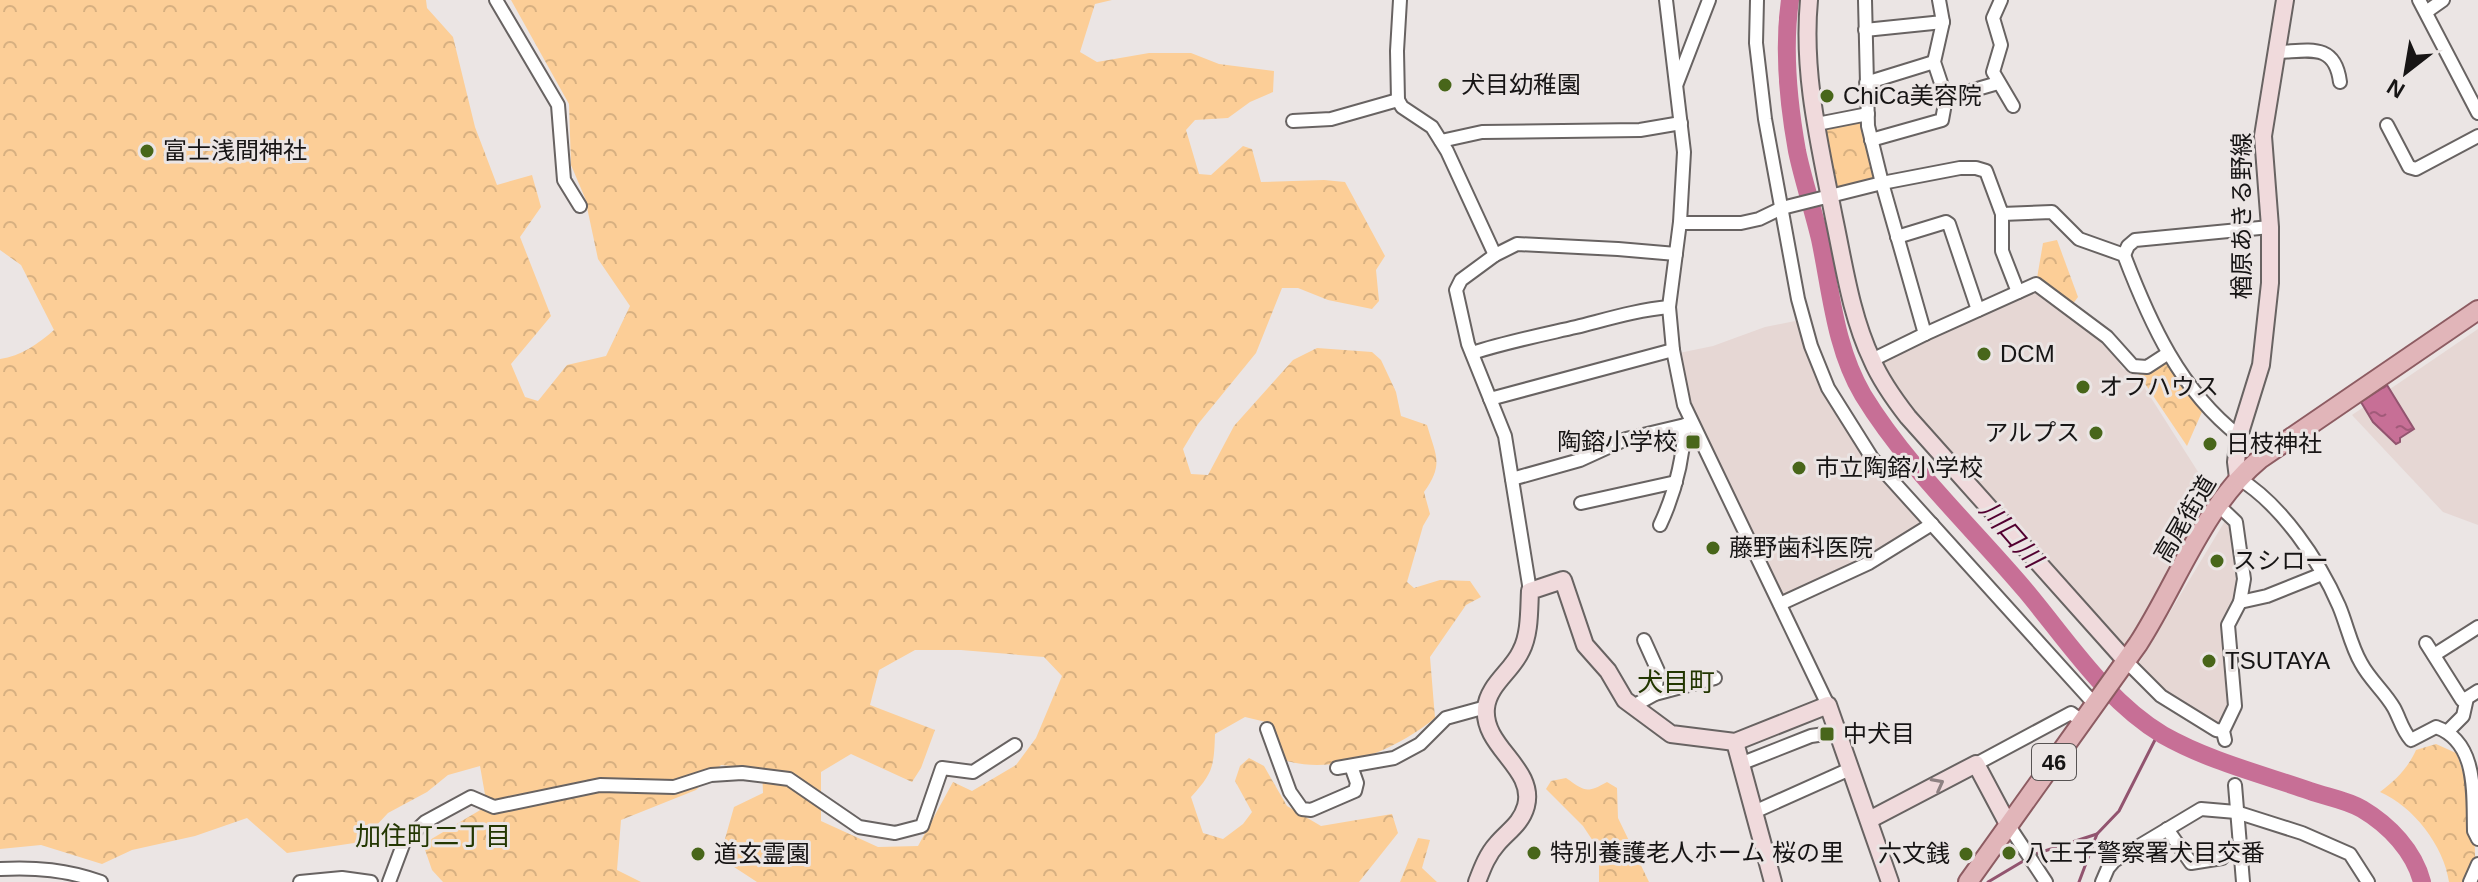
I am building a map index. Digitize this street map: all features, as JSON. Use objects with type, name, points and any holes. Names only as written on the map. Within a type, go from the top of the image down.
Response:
[{"type":"main road","points":[[1809,0],[1807,58],[1825,198],[1856,319],[1872,360],[1890,394],[1908,417],[2123,666]]},
{"type":"main road","name":"楢原あきる野線","points":[[2238,478],[2239,436],[2261,365],[2270,283],[2270,227],[2263,136],[2285,0]]},
{"type":"main road","name":"高尾街道","points":[[2123,666],[2161,607],[2218,505],[2238,478],[2260,459],[2478,310]]},
{"type":"main road","points":[[1477,882],[1491,852],[1521,818],[1528,794],[1525,782],[1494,739],[1486,707],[1490,695],[1524,645],[1530,591],[1563,580],[1585,645],[1608,671],[1621,695],[1671,734],[1735,742],[1828,705],[1890,882]]},
{"type":"main road","name":"46","points":[[1968,882],[2083,722],[2094,698],[2123,666]]},
{"type":"main road","points":[[1735,742],[1773,882]]},
{"type":"main road","points":[[1869,820],[1976,764],[2009,826]]},
{"type":"street","points":[[496,0],[558,105],[564,180],[580,206]]},
{"type":"street","points":[[1400,0],[1398,100],[1402,107],[1432,127],[1441,141],[1495,255]]},
{"type":"street","points":[[1666,0],[1677,83],[1684,177],[1669,307],[1673,350],[1688,424],[1828,705]]},
{"type":"street","points":[[1677,83],[1709,0]]},
{"type":"street","points":[[1757,0],[1759,76],[1798,299],[1811,346],[1828,388],[1872,458],[2094,698]]},
{"type":"street","points":[[1865,0],[1866,83],[1871,140],[1925,334]]},
{"type":"street","points":[[1871,140],[1942,120],[1946,98],[1934,62],[1943,22],[1939,0]]},
{"type":"street","points":[[2001,0],[1993,18],[2001,45],[1993,72],[2013,106]]},
{"type":"street","points":[[2419,0],[2478,113]]},
{"type":"street","points":[[2426,12],[2443,0]]},
{"type":"street","points":[[1865,30],[1943,22]]},
{"type":"street","points":[[2278,52],[2321,50],[2329,54],[2340,82]]},
{"type":"street","points":[[1866,83],[1934,62]]},
{"type":"street","points":[[1946,98],[1998,83]]},
{"type":"street","points":[[1293,121],[1331,119],[1398,100]]},
{"type":"street","points":[[1817,124],[1868,114]]},
{"type":"street","points":[[1441,141],[1482,132],[1640,130],[1681,123]]},
{"type":"street","points":[[2387,125],[2409,167],[2416,169],[2478,136]]},
{"type":"street","points":[[1680,223],[1741,223],[1784,208],[1882,183],[1960,168],[1976,168],[1986,171],[1990,178],[2002,214],[2002,251],[2018,292]]},
{"type":"street","points":[[2002,214],[2052,212],[2079,239],[2124,255],[2167,354],[2205,405],[2239,436]]},
{"type":"street","points":[[1897,237],[1946,222],[1949,224],[1978,310]]},
{"type":"street","points":[[2124,255],[2135,240],[2270,227]]},
{"type":"street","points":[[1486,236],[1502,244],[1676,254]]},
{"type":"street","points":[[1517,244],[1495,255],[1461,280],[1456,290],[1472,353],[1505,436],[1530,591]]},
{"type":"street","points":[[1872,360],[2036,284],[2107,337],[2133,366],[2147,367],[2167,354]]},
{"type":"street","points":[[1472,353],[1514,339],[1576,327],[1632,311],[1669,307]]},
{"type":"street","points":[[1490,399],[1673,350]]},
{"type":"street","points":[[1512,479],[1580,460],[1626,439],[1688,424]]},
{"type":"street","points":[[1660,525],[1672,500],[1688,424]]},
{"type":"street","points":[[2238,478],[2250,485],[2297,534],[2338,604],[2361,664],[2394,708],[2405,733],[2411,740],[2436,727],[2448,731],[2461,747],[2470,765],[2474,831],[2478,839]]},
{"type":"street","points":[[1588,505],[1676,482]]},
{"type":"street","points":[[2123,666],[2161,696],[2224,736],[2235,709],[2228,625],[2240,602],[2244,579],[2236,522],[2218,505]]},
{"type":"street","points":[[1780,604],[1869,563],[1932,524]]},
{"type":"street","points":[[2240,602],[2267,596],[2322,574]]},
{"type":"street","points":[[2434,655],[2478,627]]},
{"type":"street","points":[[1644,640],[1658,671],[1655,694]]},
{"type":"street","points":[[2426,643],[2462,700],[2472,695]]},
{"type":"street","points":[[1635,705],[1655,694],[1715,678]]},
{"type":"street","points":[[2448,731],[2463,716],[2472,695]]},
{"type":"street","points":[[1337,768],[1394,758],[1420,744],[1446,718],[1486,707]]},
{"type":"street","points":[[1976,764],[2071,713],[2083,722]]},
{"type":"street","points":[[1267,729],[1290,792],[1302,809],[1311,810],[1355,791],[1357,783],[1351,766]]},
{"type":"street","points":[[1740,764],[1811,736],[1838,732]]},
{"type":"street","points":[[389,882],[404,842],[425,822],[471,797],[494,807],[600,785],[674,787],[711,775],[742,773],[789,779],[859,827],[895,833],[922,826],[942,768],[973,772],[1015,745]]},
{"type":"street","points":[[1754,812],[1850,769]]},
{"type":"street","points":[[2235,785],[2243,882]]},
{"type":"street","points":[[2102,882],[2114,861],[2201,809],[2236,812],[2302,833],[2350,854],[2368,882]]},
{"type":"street","points":[[2009,826],[2046,882]]},
{"type":"street","points":[[2167,829],[2191,863],[2222,858]]},
{"type":"street","points":[[2470,882],[2478,864]]},
{"type":"street","points":[[0,869],[44,867],[101,882]]},
{"type":"street","points":[[300,882],[342,878],[371,882]]},
{"type":"shaded area","points":[[2036,284],[2069,309],[2109,347],[2123,369],[2134,371],[2214,497],[2199,517],[2128,644],[2122,644],[1907,405],[1878,357]]},
{"type":"shaded area","name":"市立陶鎔小学校","points":[[1805,319],[1835,402],[1932,524],[1784,602],[1689,409],[1679,353],[1713,346],[1765,327]]},
{"type":"shaded area","points":[[2478,329],[2478,525],[2443,512],[2352,415]]},
{"type":"shaded area","points":[[2225,521],[2231,525],[2240,574],[2236,599],[2227,624],[2233,707],[2221,728],[2167,694],[2138,665]]},
{"type":"green space","points":[[0,0],[426,0],[427,8],[453,37],[475,127],[497,185],[532,175],[541,207],[520,237],[551,316],[511,364],[525,397],[538,401],[567,365],[606,356],[630,306],[598,259],[585,198],[571,165],[569,104],[511,0],[1112,0],[1095,4],[1080,52],[1097,62],[1149,53],[1191,53],[1219,64],[1274,71],[1273,92],[1250,102],[1228,118],[1195,120],[1186,130],[1199,174],[1211,175],[1243,146],[1252,149],[1261,182],[1345,182],[1385,256],[1376,270],[1379,301],[1372,309],[1328,300],[1298,288],[1282,288],[1256,353],[1198,424],[1183,449],[1191,474],[1208,475],[1234,426],[1293,360],[1317,348],[1372,352],[1381,360],[1396,392],[1401,416],[1427,425],[1435,452],[1436,467],[1424,492],[1430,514],[1423,526],[1407,582],[1414,588],[1440,580],[1470,581],[1481,597],[1466,605],[1430,657],[1435,718],[1402,740],[1365,757],[1326,765],[1287,761],[1270,723],[1245,717],[1215,734],[1211,769],[1191,797],[1203,833],[1223,839],[1243,824],[1252,812],[1235,781],[1240,766],[1249,758],[1264,766],[1287,806],[1321,826],[1392,814],[1398,833],[1359,882],[757,882],[731,865],[721,853],[734,807],[763,793],[762,769],[721,765],[696,790],[621,820],[617,870],[641,882],[443,882],[432,870],[423,844],[487,806],[480,766],[448,775],[427,792],[388,813],[361,842],[287,853],[247,818],[195,836],[132,850],[102,864],[41,845],[0,849],[0,359],[29,349],[54,330],[21,265],[0,250]],"holes":[[[915,650],[961,650],[1044,657],[1062,676],[1036,738],[1016,765],[972,791],[953,782],[918,846],[878,847],[821,821],[821,772],[851,754],[912,782],[921,768],[935,730],[870,705],[879,670]]]},
{"type":"green space","points":[[1868,114],[1882,183],[1838,194],[1823,123]]},
{"type":"green space","points":[[2057,240],[2078,297],[2069,309],[2036,284],[2043,243]]},
{"type":"green space","points":[[2167,354],[2205,405],[2187,446],[2133,366]]},
{"type":"green space","points":[[2436,744],[2456,753],[2466,783],[2474,834],[2474,882],[2449,882],[2441,855],[2425,829],[2404,807],[2380,792],[2401,773],[2416,750]]},
{"type":"green space","points":[[1566,778],[1586,789],[1607,782],[1617,788],[1618,818],[1649,882],[1599,882],[1599,850],[1583,826],[1546,789],[1551,781]]},
{"type":"green space","points":[[1418,838],[1430,840],[1422,868],[1437,882],[1400,882]]},
{"type":"water","points":[[2387,385],[2414,429],[2396,444],[2373,422],[2361,402]]},
{"type":"waterway","name":"川口川","points":[[1790,0],[1788,75],[1797,151],[1820,239],[1840,339],[1854,377],[1880,421],[2089,669],[2124,705],[2163,735],[2198,752],[2362,809],[2382,823],[2407,849],[2422,882]]},
{"type":"waterway","points":[[2079,882],[2097,834],[2119,811],[2159,732]]},
{"type":"waterway","points":[[2032,855],[2097,834]]},
{"type":"waterway","points":[[1988,882],[2025,860]]},
{"type":"place","name":"犬目幼稚園","points":[[1445,85]]},
{"type":"place","name":"ChiCa美容院","points":[[1827,96]]},
{"type":"place","name":"富士浅間神社","points":[[147,151]]},
{"type":"place","name":"DCM","points":[[1984,354]]},
{"type":"place","name":"オフハウス","points":[[2083,387]]},
{"type":"place","name":"アルプス","points":[[2096,433]]},
{"type":"place","name":"陶鎔小学校","points":[[1693,442]]},
{"type":"place","name":"日枝神社","points":[[2210,444]]},
{"type":"place","name":"市立陶鎔小学校","points":[[1799,468]]},
{"type":"place","name":"藤野歯科医院","points":[[1713,548]]},
{"type":"place","name":"スシロー","points":[[2217,561]]},
{"type":"place","name":"TSUTAYA","points":[[2209,661]]},
{"type":"place","name":"中犬目","points":[[1827,734]]},
{"type":"place","name":"特別養護老人ホーム 桜の里","points":[[1534,853]]},
{"type":"place","name":"八王子警察署犬目交番","points":[[2009,853]]},
{"type":"place","name":"道玄霊園","points":[[698,854]]},
{"type":"place","name":"六文銭","points":[[1966,854]]},
{"type":"district","name":"犬目町","points":[[1676,682]]},
{"type":"district","name":"加住町二丁目","points":[[433,836]]}]
